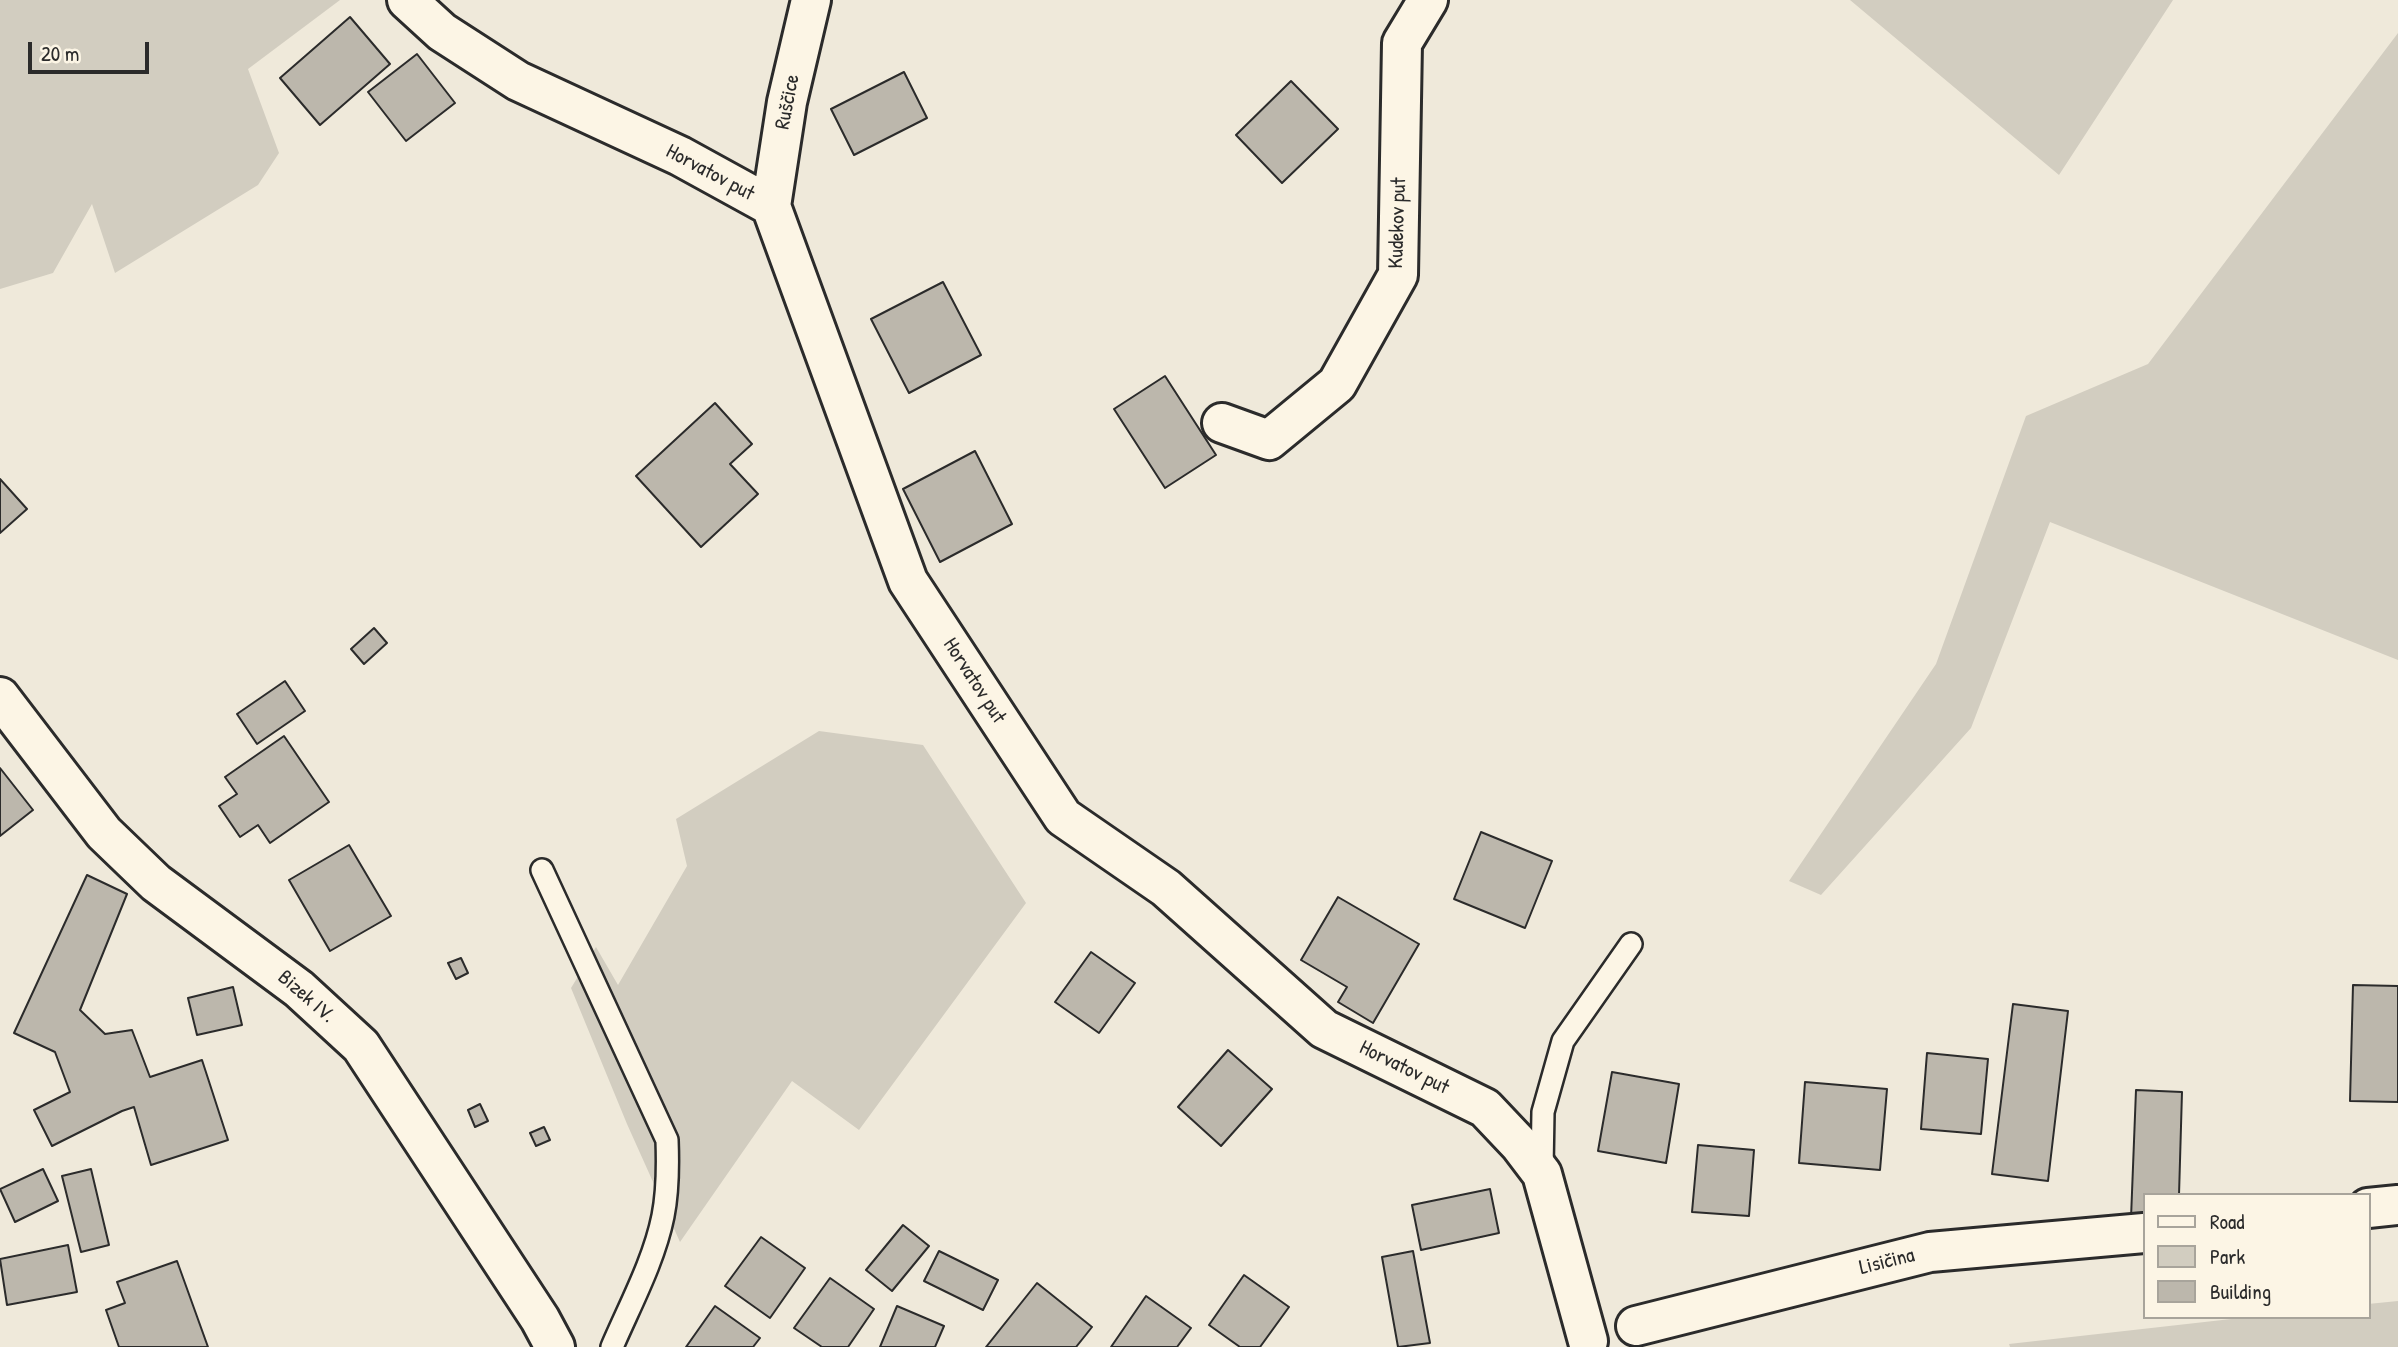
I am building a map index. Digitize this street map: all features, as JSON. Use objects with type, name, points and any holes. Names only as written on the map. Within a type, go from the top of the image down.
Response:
[{"type":"street","name":"Horvatov put","points":[[407,0],[442,32],[517,81],[680,156],[771,206],[908,581],[1063,817],[1166,888],[1324,1029],[1485,1108],[1520,1145],[1542,1174],[1579,1344]]},
{"type":"street","name":"Ruščice","points":[[771,206],[787,102],[811,0]]},
{"type":"street","name":"Kudekov put","points":[[1222,423],[1269,440],[1337,384],[1398,275],[1402,43],[1428,0]]},
{"type":"street","name":"Bizek IV.","points":[[0,697],[112,842],[156,883],[299,989],[361,1046],[540,1319],[555,1347]]},
{"type":"street","points":[[2370,1208],[2398,1205]]},
{"type":"street","name":"Lisičina","points":[[1579,1344],[1639,1337],[1930,1252],[2142,1233]]},
{"type":"lane","points":[[542,870],[667,1140],[668,1174],[663,1217],[650,1259],[612,1347]]},
{"type":"lane","points":[[1542,1174],[1543,1112],[1563,1041],[1631,944]]},
{"type":"green space","points":[[0,0],[340,0],[248,69],[279,153],[258,185],[115,273],[92,204],[53,273],[0,289]]},
{"type":"green space","points":[[1850,0],[2173,0],[2059,175]]},
{"type":"green space","points":[[2398,33],[2398,660],[2050,522],[1971,728],[1821,895],[1789,881],[1936,664],[2026,416],[2148,364]]},
{"type":"green space","points":[[819,731],[923,745],[1026,903],[859,1130],[792,1081],[680,1242],[627,1124],[571,988],[596,947],[618,985],[687,866],[676,819]]},
{"type":"green space","points":[[2398,1301],[2398,1347],[2010,1347],[2009,1344],[2231,1319],[2370,1319],[2370,1304]]},
{"type":"building","points":[[350,17],[390,64],[320,125],[280,78]]},
{"type":"building","points":[[417,54],[455,103],[406,141],[368,92]]},
{"type":"building","points":[[904,72],[927,118],[854,155],[831,109]]},
{"type":"building","points":[[1291,81],[1338,129],[1282,183],[1236,135]]},
{"type":"building","points":[[943,282],[981,355],[909,393],[871,319]]},
{"type":"building","points":[[1165,376],[1216,455],[1165,488],[1114,409]]},
{"type":"building","points":[[715,403],[752,444],[730,464],[758,494],[701,547],[636,476]]},
{"type":"building","points":[[975,451],[1012,524],[940,562],[903,489]]},
{"type":"building","points":[[0,479],[27,509],[0,533]]},
{"type":"building","points":[[374,628],[387,643],[364,664],[351,649]]},
{"type":"building","points":[[285,681],[305,711],[257,744],[237,714]]},
{"type":"building","points":[[284,736],[329,802],[270,843],[258,825],[240,837],[219,806],[237,794],[225,777]]},
{"type":"building","points":[[0,768],[33,810],[0,836]]},
{"type":"building","points":[[1481,832],[1552,861],[1525,928],[1454,899]]},
{"type":"building","points":[[349,845],[391,916],[330,951],[289,880]]},
{"type":"building","points":[[87,875],[127,894],[80,1010],[105,1034],[132,1030],[150,1077],[202,1060],[228,1140],[151,1165],[134,1107],[52,1146],[34,1110],[70,1092],[55,1052],[14,1033]]},
{"type":"building","points":[[1338,897],[1419,944],[1373,1023],[1338,1002],[1347,987],[1301,960]]},
{"type":"building","points":[[1091,952],[1135,983],[1099,1033],[1055,1002]]},
{"type":"building","points":[[461,958],[468,973],[456,979],[448,963]]},
{"type":"building","points":[[2353,985],[2398,986],[2398,1102],[2350,1101]]},
{"type":"building","points":[[233,987],[242,1025],[197,1035],[188,998]]},
{"type":"building","points":[[2013,1004],[2068,1011],[2048,1181],[1992,1174]]},
{"type":"building","points":[[1228,1050],[1272,1089],[1221,1146],[1178,1107]]},
{"type":"building","points":[[1927,1053],[1988,1059],[1981,1134],[1921,1129]]},
{"type":"building","points":[[1612,1072],[1679,1084],[1666,1163],[1598,1151]]},
{"type":"building","points":[[1805,1082],[1887,1089],[1880,1170],[1799,1163]]},
{"type":"building","points":[[2136,1090],[2182,1092],[2179,1193],[2142,1193],[2142,1219],[2131,1218]]},
{"type":"building","points":[[480,1104],[488,1121],[475,1127],[468,1110]]},
{"type":"building","points":[[544,1127],[550,1140],[536,1146],[530,1133]]},
{"type":"building","points":[[1698,1145],[1754,1150],[1749,1216],[1692,1212]]},
{"type":"building","points":[[43,1169],[58,1201],[15,1222],[0,1189]]},
{"type":"building","points":[[91,1169],[109,1245],[81,1252],[62,1176]]},
{"type":"building","points":[[1490,1189],[1499,1233],[1421,1250],[1412,1205]]},
{"type":"building","points":[[903,1225],[929,1246],[892,1291],[866,1270]]},
{"type":"building","points":[[761,1237],[805,1268],[770,1318],[725,1286]]},
{"type":"building","points":[[68,1245],[77,1292],[7,1305],[0,1259]]},
{"type":"building","points":[[939,1251],[998,1280],[983,1310],[924,1281]]},
{"type":"building","points":[[1413,1251],[1430,1343],[1398,1347],[1382,1257]]},
{"type":"building","points":[[177,1261],[208,1347],[119,1347],[106,1310],[125,1303],[117,1282]]},
{"type":"building","points":[[1244,1275],[1289,1307],[1260,1347],[1240,1347],[1209,1325]]},
{"type":"building","points":[[830,1278],[874,1309],[848,1347],[822,1347],[794,1328]]},
{"type":"building","points":[[1037,1283],[1092,1327],[1076,1347],[986,1347]]},
{"type":"building","points":[[1146,1296],[1191,1328],[1177,1347],[1111,1347]]},
{"type":"building","points":[[715,1306],[760,1338],[753,1347],[686,1347]]},
{"type":"building","points":[[897,1306],[944,1326],[935,1347],[880,1347]]}]
